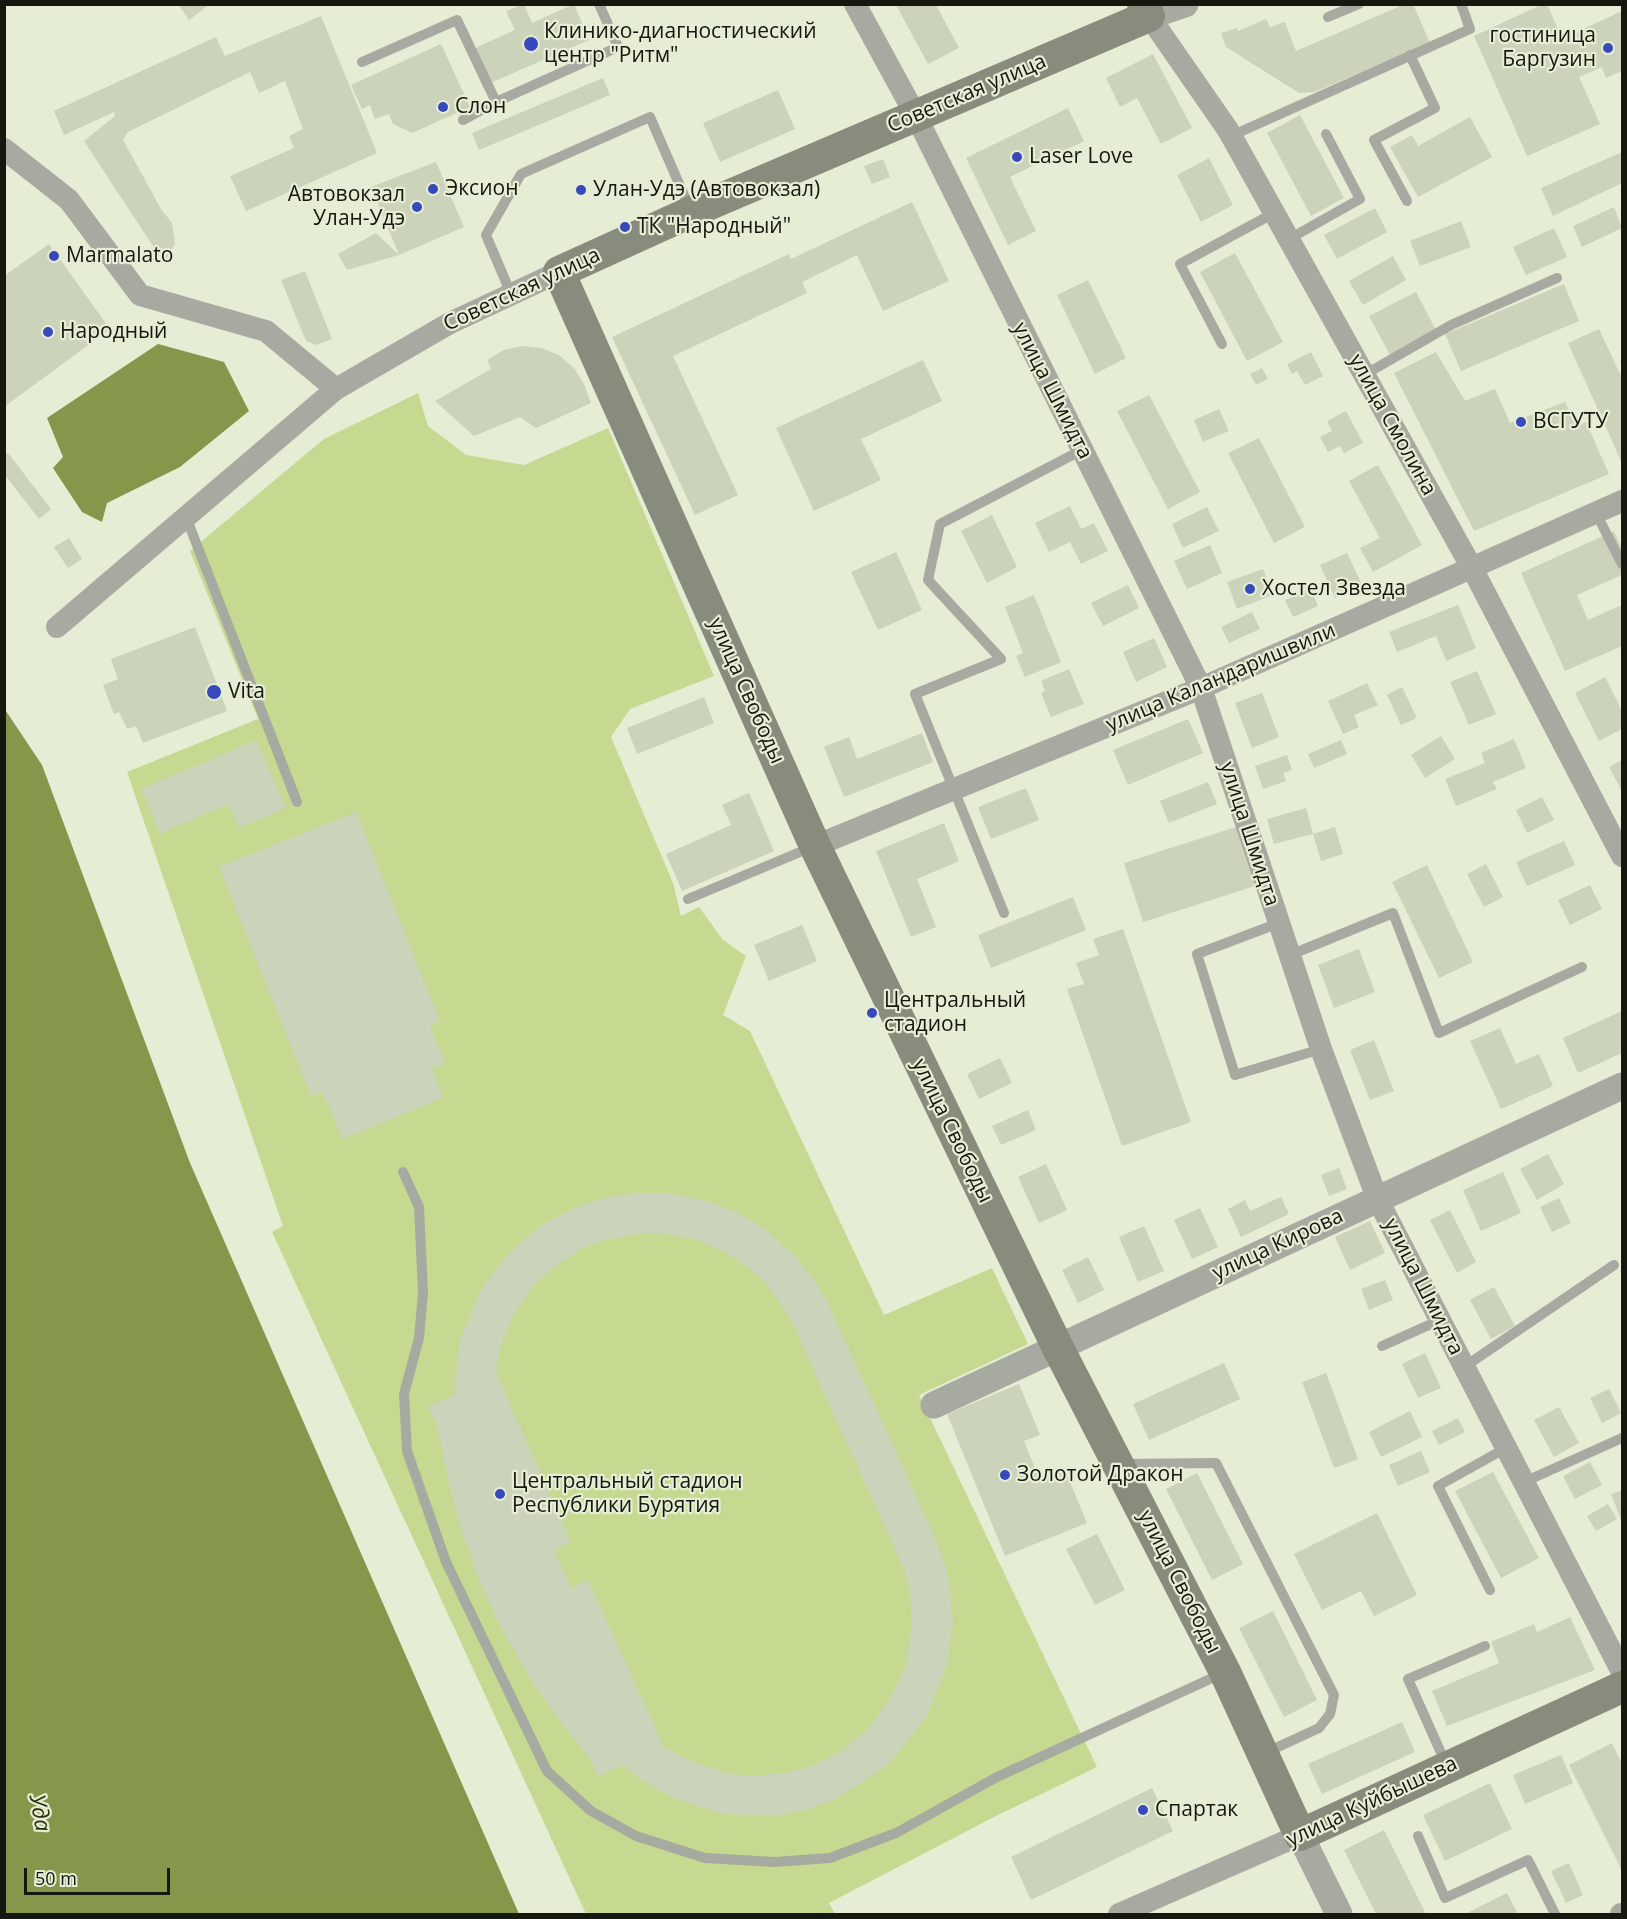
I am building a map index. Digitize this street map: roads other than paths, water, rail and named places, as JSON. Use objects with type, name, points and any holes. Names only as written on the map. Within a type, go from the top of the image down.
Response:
[{"type":"main road","name":"Советская улица","points":[[559,272],[691,212],[1163,8]]},
{"type":"main road","name":"улица Свободы","points":[[559,272],[815,846],[1058,1348],[1225,1672],[1300,1835]]},
{"type":"main road","name":"улица Куйбышева","points":[[1300,1835],[1623,1687]]},
{"type":"street","name":"улица Шмидта","points":[[855,4],[916,116],[1201,688],[1321,1049],[1377,1198],[1623,1672]]},
{"type":"street","name":"улица Смолина","points":[[1163,8],[1231,136],[1473,570],[1623,856]]},
{"type":"street","points":[[4,149],[69,200],[140,295],[266,331],[336,389]]},
{"type":"street","name":"Советская улица","points":[[57,627],[336,389],[450,323],[559,272]]},
{"type":"street","name":"улица Каландаришвили","points":[[815,846],[1201,688],[1473,570],[1623,501]]},
{"type":"street","name":"улица Кирова","points":[[934,1405],[1623,1086]]},
{"type":"street","name":"улица Куйбышева","points":[[1119,1914],[1300,1835]]},
{"type":"street","name":"улица Свободы","points":[[1300,1835],[1340,1914]]},
{"type":"lane","points":[[463,120],[496,102],[618,47],[599,4]]},
{"type":"lane","points":[[1328,17],[1359,4]]},
{"type":"lane","points":[[1231,136],[1470,28],[1461,4]]},
{"type":"lane","points":[[362,62],[457,20],[496,102]]},
{"type":"lane","points":[[1407,201],[1374,140],[1435,108],[1410,55]]},
{"type":"lane","points":[[511,294],[486,235],[521,174],[650,117],[691,212]]},
{"type":"lane","points":[[1289,239],[1360,199],[1326,134]]},
{"type":"lane","points":[[1222,344],[1180,264],[1274,213]]},
{"type":"lane","points":[[1364,375],[1451,325],[1557,278]]},
{"type":"lane","points":[[1004,913],[915,694],[1001,659],[928,580],[940,524],[1082,450]]},
{"type":"lane","points":[[1596,513],[1623,564]]},
{"type":"lane","points":[[186,517],[297,802]]},
{"type":"lane","points":[[688,899],[815,846]]},
{"type":"lane","points":[[1290,955],[1393,913],[1439,1034],[1582,967]]},
{"type":"lane","points":[[1279,923],[1197,954],[1235,1075],[1321,1049]]},
{"type":"lane","points":[[403,1172],[419,1207],[423,1293],[419,1338],[404,1394],[406,1451],[446,1562],[547,1771],[591,1810],[636,1836],[705,1858],[775,1862],[830,1858],[896,1833],[997,1777],[1225,1672]]},
{"type":"lane","points":[[1464,1367],[1614,1264]]},
{"type":"lane","points":[[1382,1346],[1440,1320]]},
{"type":"lane","points":[[1524,1482],[1623,1438]]},
{"type":"lane","points":[[1490,1590],[1438,1486],[1506,1448]]},
{"type":"lane","points":[[1118,1464],[1216,1463],[1334,1695],[1330,1714],[1318,1728],[1262,1754]]},
{"type":"lane","points":[[1447,1767],[1408,1679],[1485,1646]]},
{"type":"lane","points":[[1418,1836],[1445,1898],[1528,1860],[1555,1914]]},
{"type":"water","points":[[158,344],[224,362],[249,411],[180,467],[107,503],[102,522],[82,512],[53,468],[63,457],[47,418]]},
{"type":"water","name":"Уда","points":[[4,708],[42,765],[190,1163],[519,1914],[5,1914]]},
{"type":"place","name":"Клинико-диагностический центр \"Ритм\"","points":[[531,44]]},
{"type":"place","name":"гостиница Баргузин","points":[[1608,48]]},
{"type":"place","name":"Слон","points":[[443,107]]},
{"type":"place","name":"Laser Love","points":[[1017,157]]},
{"type":"place","name":"Эксион","points":[[433,189]]},
{"type":"place","name":"Улан-Удэ (Автовокзал)","points":[[581,190]]},
{"type":"place","name":"Автовокзал Улан-Удэ","points":[[417,207]]},
{"type":"place","name":"ТК \"Народный\"","points":[[625,227]]},
{"type":"place","name":"Marmalato","points":[[54,256]]},
{"type":"place","name":"Народный","points":[[48,332]]},
{"type":"place","name":"ВСГУТУ","points":[[1521,422]]},
{"type":"place","name":"Хостел Звезда","points":[[1250,589]]},
{"type":"place","name":"Vita","points":[[214,692]]},
{"type":"place","name":"Центральный стадион","points":[[872,1013]]},
{"type":"place","name":"Золотой Дракон","points":[[1005,1475]]},
{"type":"place","name":"Центральный стадион Республики Бурятия","points":[[500,1494]]},
{"type":"place","name":"Спартак","points":[[1143,1810]]}]
